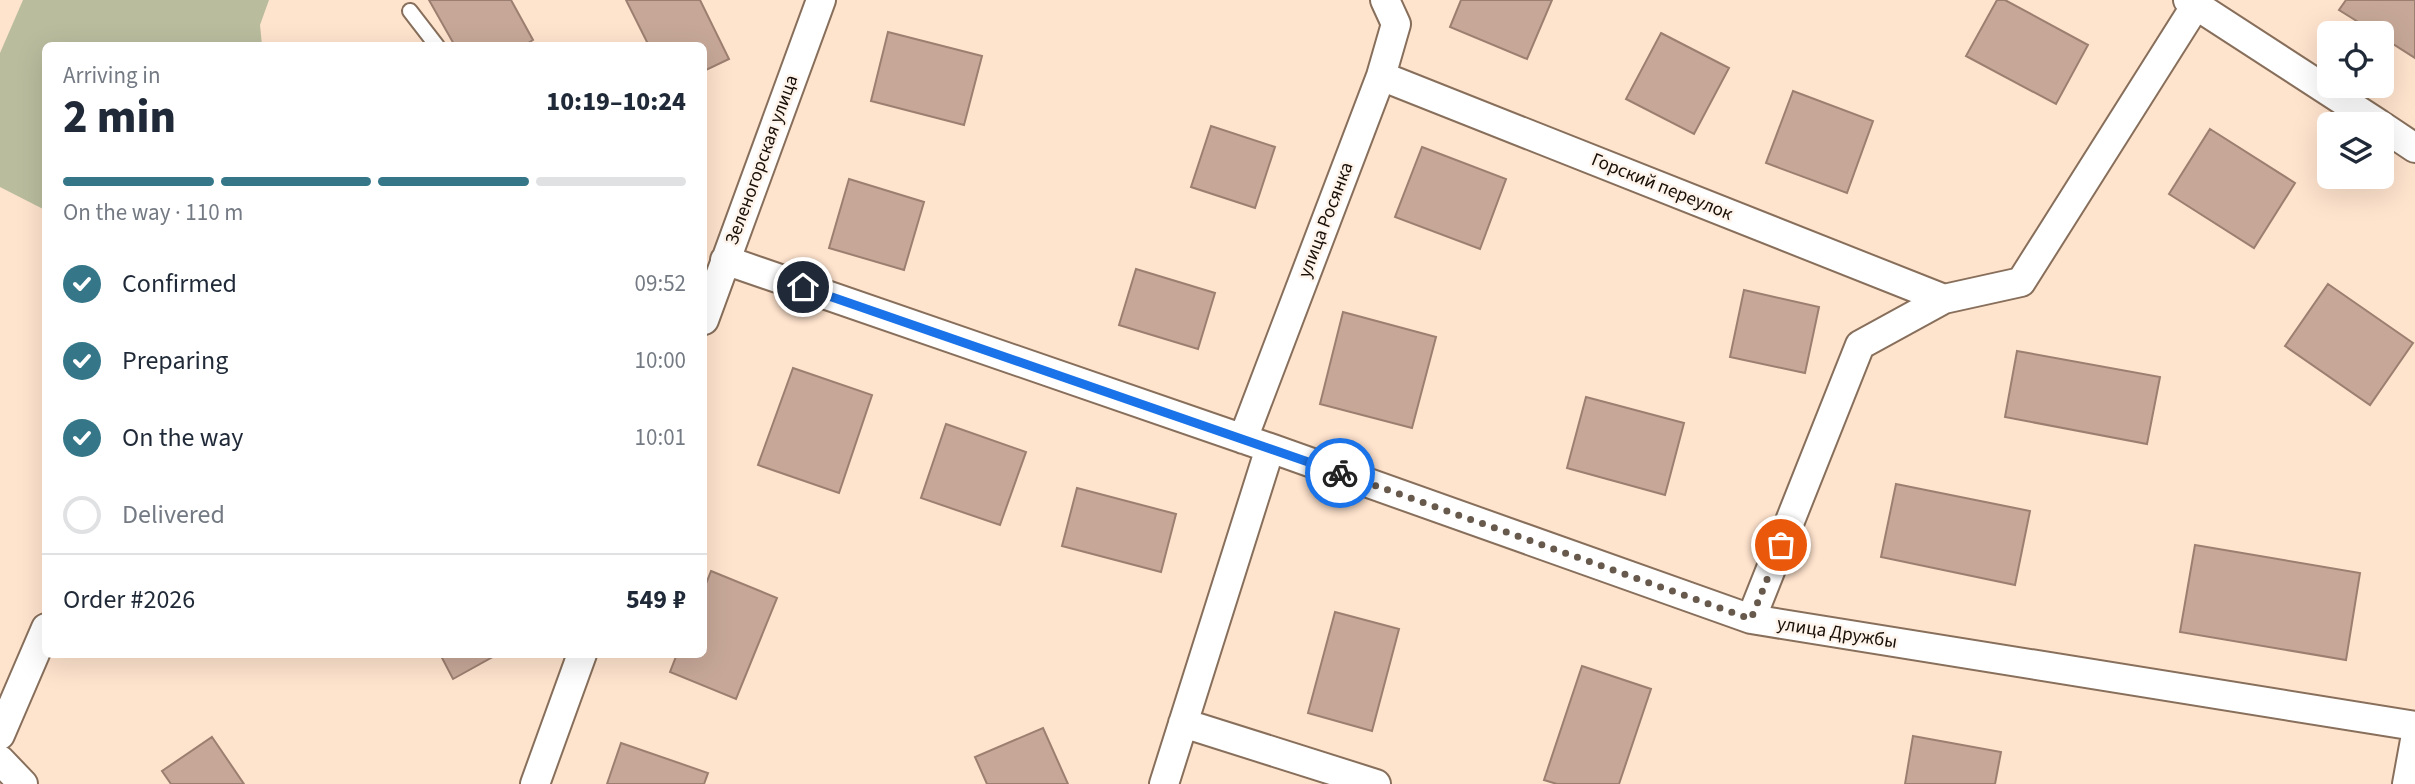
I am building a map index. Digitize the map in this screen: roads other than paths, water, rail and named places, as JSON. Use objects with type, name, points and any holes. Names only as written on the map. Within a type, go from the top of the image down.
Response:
[{"type":"street","name":"Зеленогорская улица","points":[[707,311],[821,0]]},
{"type":"street","name":"улица Росянка","points":[[1243,439],[1381,76],[1396,24],[1385,0]]},
{"type":"street","points":[[1751,619],[1860,345],[1944,299],[2021,282],[2192,3],[2360,112]]},
{"type":"street","name":"Горский переулок","points":[[1381,76],[1944,299]]},
{"type":"street","points":[[2394,134],[2415,148]]},
{"type":"street","name":"улица Дружбы","points":[[725,260],[1270,448],[1751,619],[2415,726]]},
{"type":"street","points":[[1164,784],[1270,448]]},
{"type":"street","points":[[0,735],[42,637]]},
{"type":"street","points":[[535,784],[581,658]]},
{"type":"street","points":[[1183,723],[1376,784]]},
{"type":"street","points":[[2407,784],[2415,740]]},
{"type":"street","points":[[0,761],[23,784]]},
{"type":"lane","points":[[410,11],[434,42]]}]
